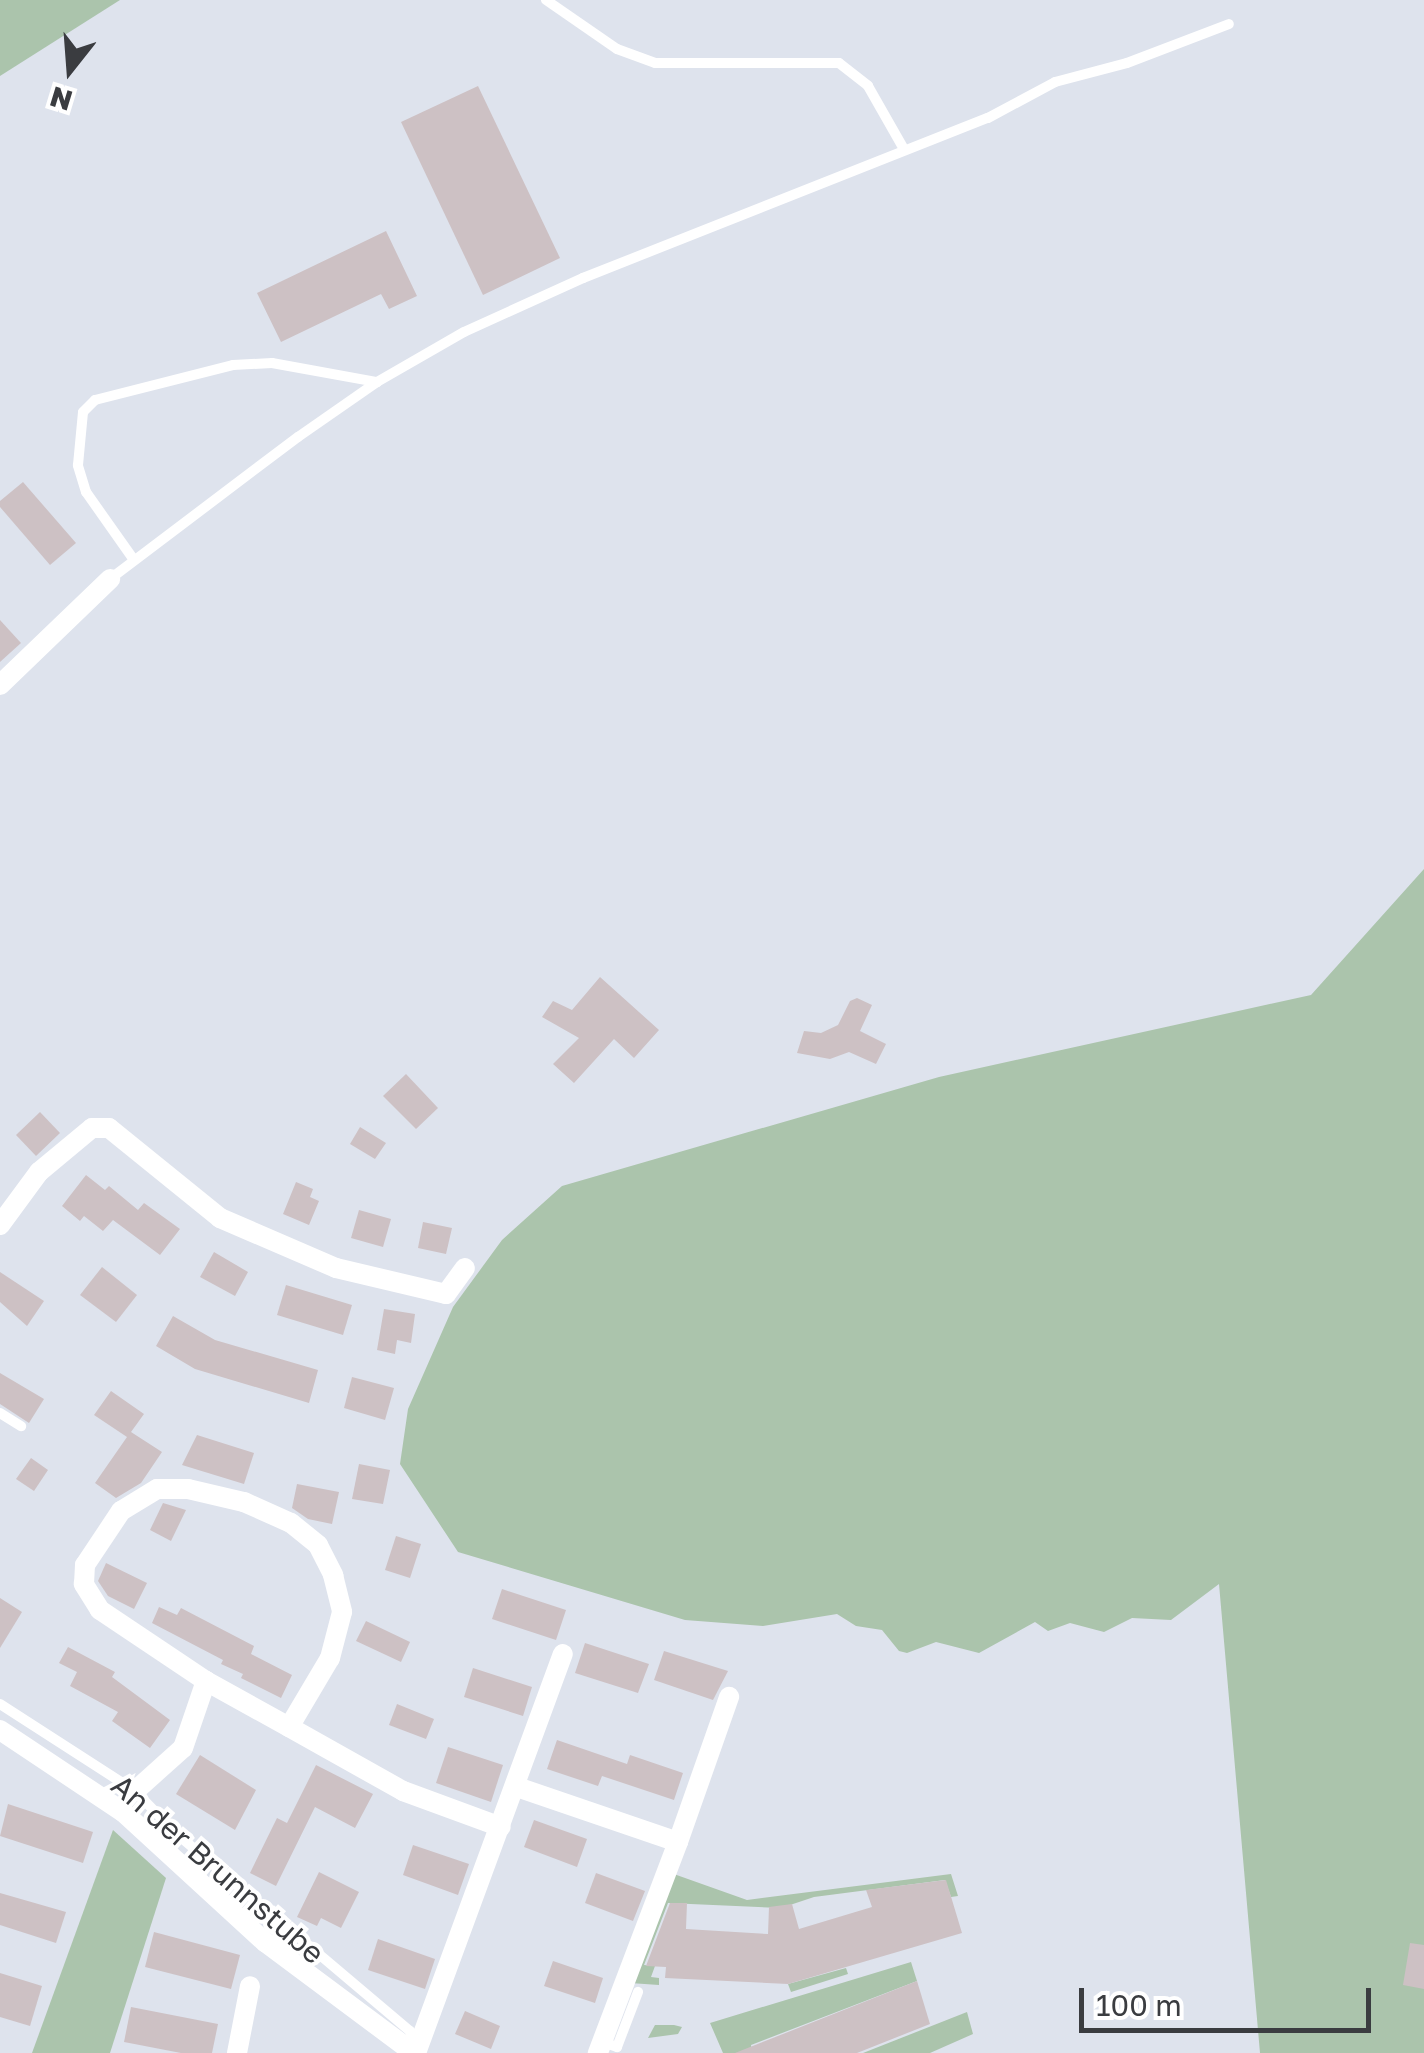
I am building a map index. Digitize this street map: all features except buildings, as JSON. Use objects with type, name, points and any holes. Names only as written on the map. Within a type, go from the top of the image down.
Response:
[{"type":"street","points":[[0,685],[110,579]]},
{"type":"street","points":[[0,1225],[39,1172],[92,1128],[109,1128],[126,1137],[205,1207],[261,1238],[336,1268],[446,1294],[465,1268]]},
{"type":"street","points":[[290,1727],[330,1658],[342,1612],[333,1575],[318,1544],[291,1523],[244,1502],[188,1489],[157,1489],[140,1496],[108,1526],[90,1552],[84,1584],[100,1610],[206,1681],[403,1791],[501,1826]]},
{"type":"street","points":[[415,2053],[563,1654]]},
{"type":"street","points":[[136,1791],[183,1748],[206,1681]]},
{"type":"street","points":[[600,2047],[729,1697]]},
{"type":"street","name":"An der Brunnstube","points":[[0,1730],[124,1812],[265,1942],[415,2053]]},
{"type":"street","points":[[516,1787],[678,1842]]},
{"type":"street","points":[[237,2053],[250,1986]]},
{"type":"lane","points":[[546,0],[604,42],[655,63],[838,63],[868,86],[904,149]]},
{"type":"lane","points":[[110,579],[377,382],[464,332],[582,278],[988,118],[1056,82],[1126,64],[1228,24]]},
{"type":"lane","points":[[134,560],[86,492],[78,465],[83,412],[95,400],[233,365],[272,363],[377,382]]},
{"type":"lane","points":[[0,1413],[21,1426]]},
{"type":"lane","name":"An der Brunnstube","points":[[0,1704],[136,1791],[178,1836],[410,2030],[415,2053]]},
{"type":"lane","points":[[600,2047],[617,2047],[638,1992]]},
{"type":"green space","points":[[0,0],[120,0],[0,76]]},
{"type":"green space","points":[[1424,869],[1424,2053],[1260,2053],[1219,1584],[1171,1620],[1132,1618],[1104,1632],[1070,1623],[1048,1631],[1035,1622],[979,1653],[936,1642],[907,1653],[899,1651],[882,1630],[856,1626],[837,1614],[763,1626],[685,1620],[458,1552],[400,1464],[408,1409],[453,1307],[502,1240],[562,1186],[939,1077],[1311,995]]},
{"type":"green space","points":[[113,1830],[166,1878],[110,2053],[32,2053]]},
{"type":"green space","points":[[671,1873],[747,1900],[951,1874],[958,1896],[951,1897],[945,1880],[814,1897],[781,1908],[668,1903],[644,1965],[655,1966],[651,1977],[659,1978],[659,1985],[630,1983]]},
{"type":"green space","points":[[911,1962],[917,1981],[751,2045],[752,2053],[723,2053],[710,2023]]},
{"type":"green space","points":[[846,1968],[848,1974],[791,1992],[788,1984]]},
{"type":"green space","points":[[967,2012],[973,2034],[930,2053],[863,2053]]},
{"type":"green space","points":[[655,2025],[682,2027],[678,2034],[648,2038]]}]
